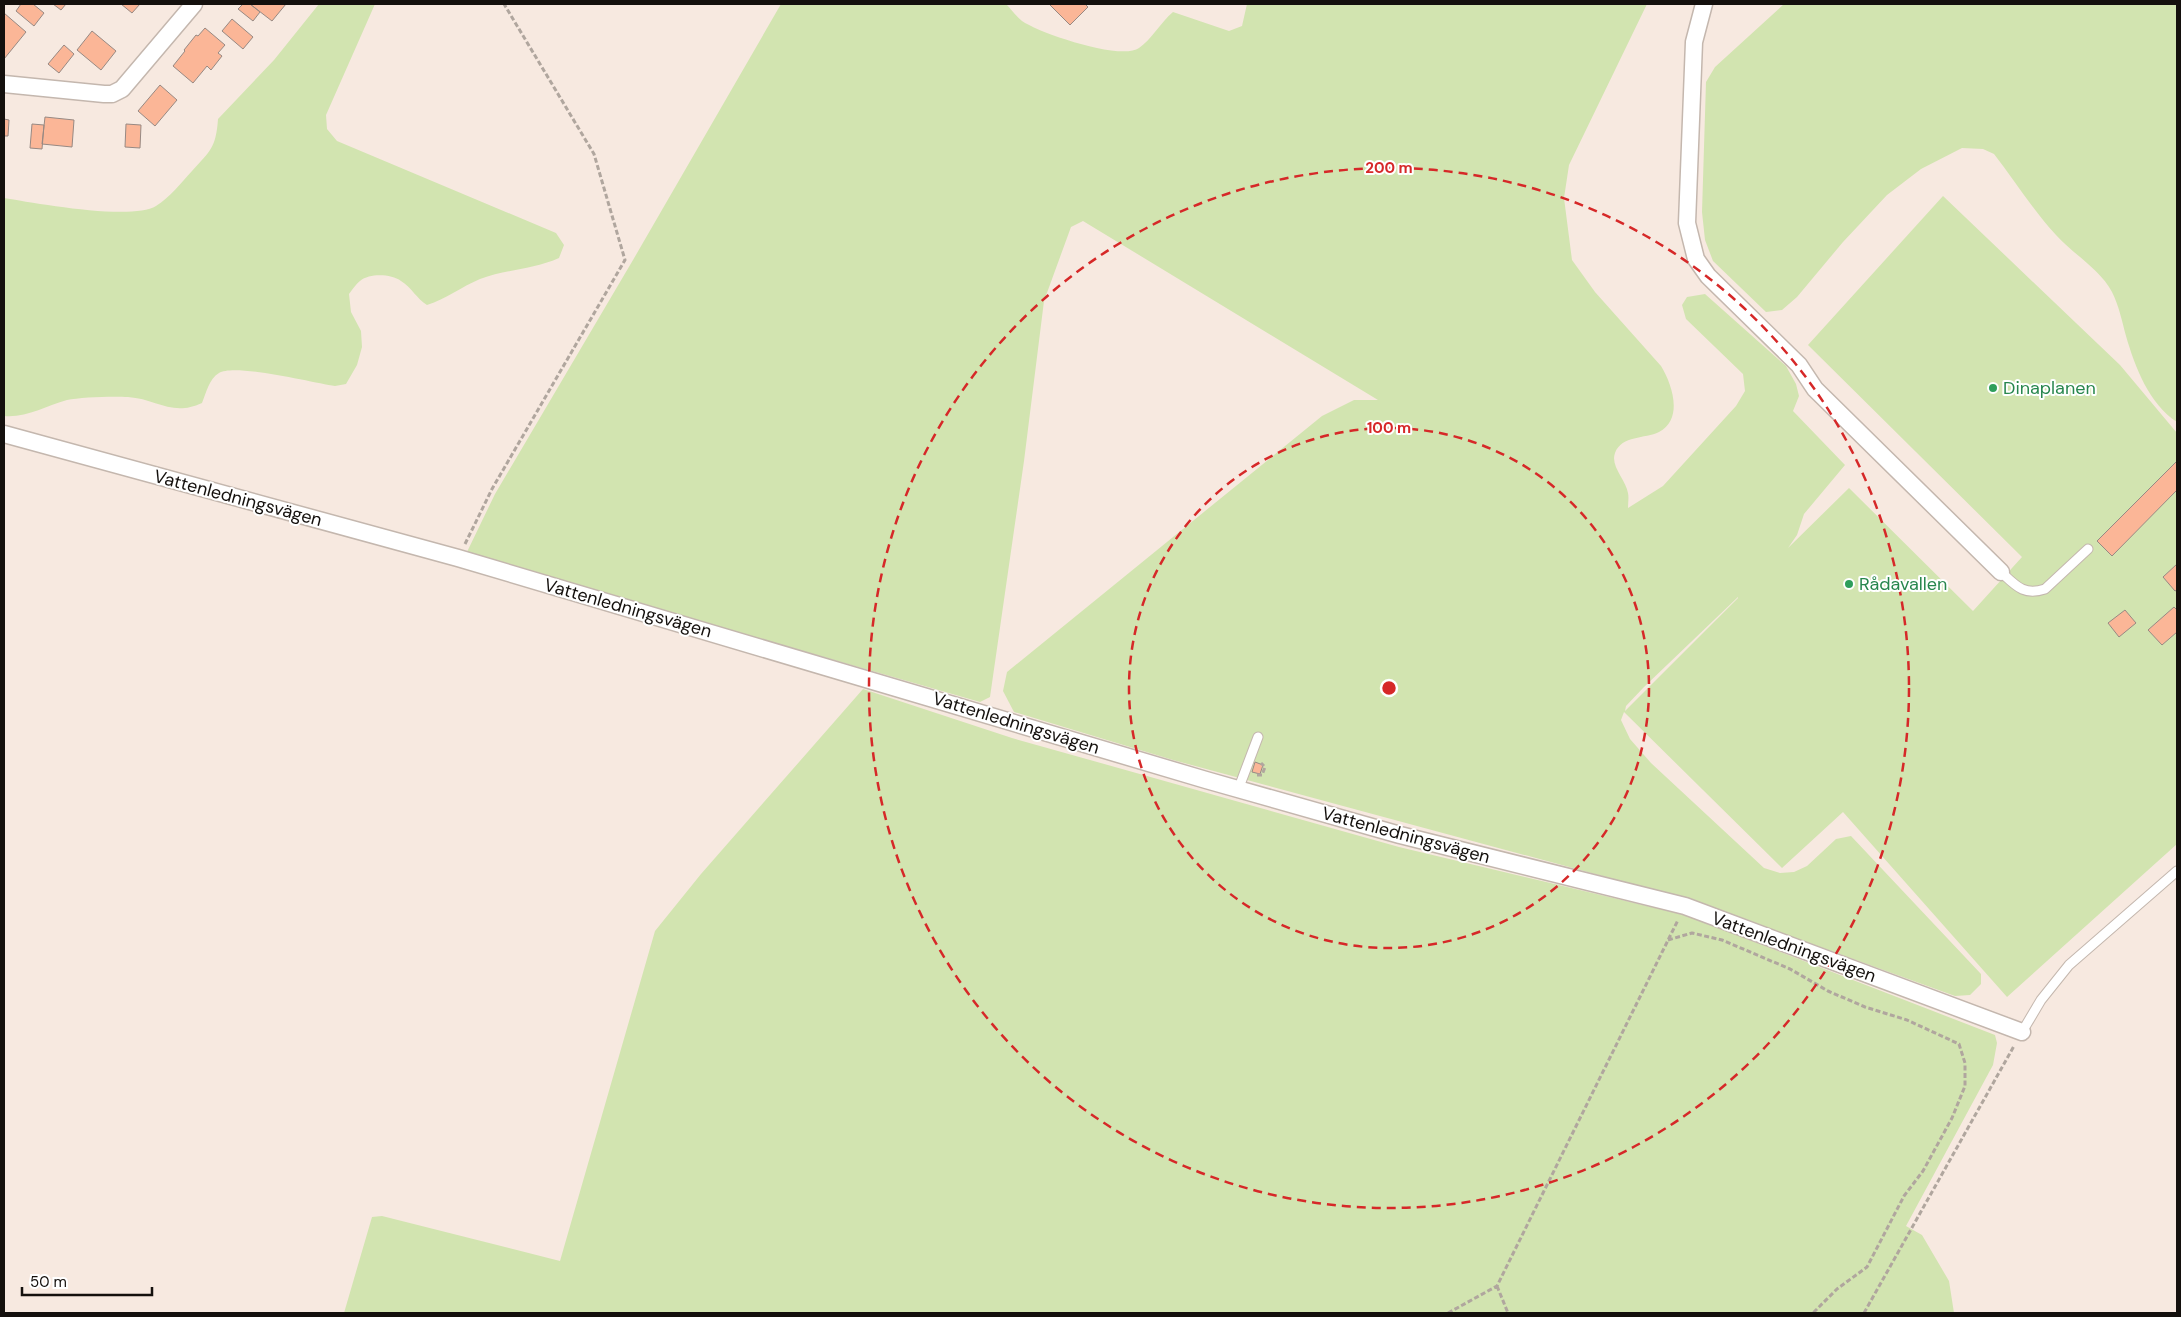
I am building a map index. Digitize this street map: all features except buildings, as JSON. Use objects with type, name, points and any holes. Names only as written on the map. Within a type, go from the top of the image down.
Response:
[{"type":"street","points":[[4,84],[104,94],[116,93],[122,89],[194,4]]},
{"type":"street","points":[[1704,4],[1694,42],[1689,178],[1688,223],[1696,259],[1708,276],[1799,365],[1815,389],[2001,572]]},
{"type":"street","name":"Vattenledningsvägen","points":[[4,434],[458,558],[1238,790],[1400,835],[1685,906],[2022,1032]]},
{"type":"lane","points":[[2001,572],[2022,589],[2036,592],[2045,589],[2088,549]]},
{"type":"lane","points":[[1238,790],[1258,737]]},
{"type":"lane","points":[[2022,1032],[2041,1000],[2070,965],[2177,871]]},
{"type":"path","points":[[458,558],[492,489],[625,260],[594,154],[504,4]]},
{"type":"path","points":[[1448,1313],[1497,1286],[1685,906]]},
{"type":"path","points":[[1668,940],[1692,933],[1722,940],[1790,969],[1857,1004],[1907,1020],[1959,1044],[1965,1063],[1965,1086],[1952,1118],[1923,1171],[1904,1196],[1867,1268],[1837,1289],[1813,1313]]},
{"type":"path","points":[[1864,1313],[2022,1032]]},
{"type":"path","points":[[1497,1286],[1508,1313]]},
{"type":"green space","points":[[319,4],[375,4],[326,115],[327,129],[337,141],[556,233],[564,245],[559,258],[539,265],[480,279],[441,300],[427,305],[397,279],[380,275],[364,278],[349,294],[351,312],[361,331],[362,347],[357,365],[346,384],[335,386],[257,372],[228,371],[219,373],[208,386],[202,403],[191,407],[173,408],[138,398],[97,397],[67,400],[28,413],[4,416],[4,198],[82,210],[126,212],[144,210],[156,206],[175,190],[208,153],[216,137],[218,119],[274,60]]},
{"type":"green space","points":[[781,4],[1006,4],[1022,21],[1045,32],[1080,44],[1116,51],[1130,51],[1143,45],[1173,12],[1229,31],[1242,26],[1247,4],[1647,4],[1569,165],[1564,198],[1572,260],[1595,292],[1661,366],[1672,391],[1674,410],[1667,426],[1659,432],[1628,440],[1618,447],[1615,453],[1616,468],[1627,488],[1628,508],[1663,486],[1736,406],[1745,391],[1743,374],[1686,319],[1682,305],[1687,297],[1705,294],[1786,366],[1796,384],[1799,396],[1793,411],[1845,465],[1804,514],[1797,535],[1788,548],[1849,488],[1973,611],[2022,557],[1808,345],[1943,196],[2120,365],[2177,433],[2177,844],[2007,997],[1843,812],[1782,868],[1624,712],[1621,720],[1630,739],[1651,763],[1764,868],[1780,873],[1794,872],[1807,866],[1836,839],[1851,836],[1981,974],[1981,984],[1970,995],[1955,996],[1691,900],[1173,760],[1014,712],[1003,691],[1007,672],[1322,416],[1354,400],[1378,400],[1083,221],[1071,227],[1044,301],[1024,461],[990,697],[980,702],[466,554],[495,494]],"holes":[[[1738,598],[1625,711],[1626,706],[1644,687]]]},
{"type":"green space","points":[[1784,4],[2177,4],[2177,422],[2158,405],[2144,384],[2130,348],[2117,303],[2107,284],[2048,225],[1994,154],[1983,149],[1962,148],[1921,169],[1887,195],[1843,242],[1797,297],[1782,310],[1766,312],[1713,261],[1705,240],[1702,212],[1706,82],[1715,67]]},
{"type":"green space","points":[[863,689],[1012,738],[1399,847],[1685,915],[1995,1035],[1997,1043],[1993,1065],[1906,1226],[1922,1235],[1949,1281],[1954,1313],[344,1313],[372,1217],[382,1216],[560,1261],[655,931],[701,874]]},
{"type":"place","name":"Dinaplanen","points":[[1993,388]]},
{"type":"place","name":"Rådavallen","points":[[1849,584]]}]
